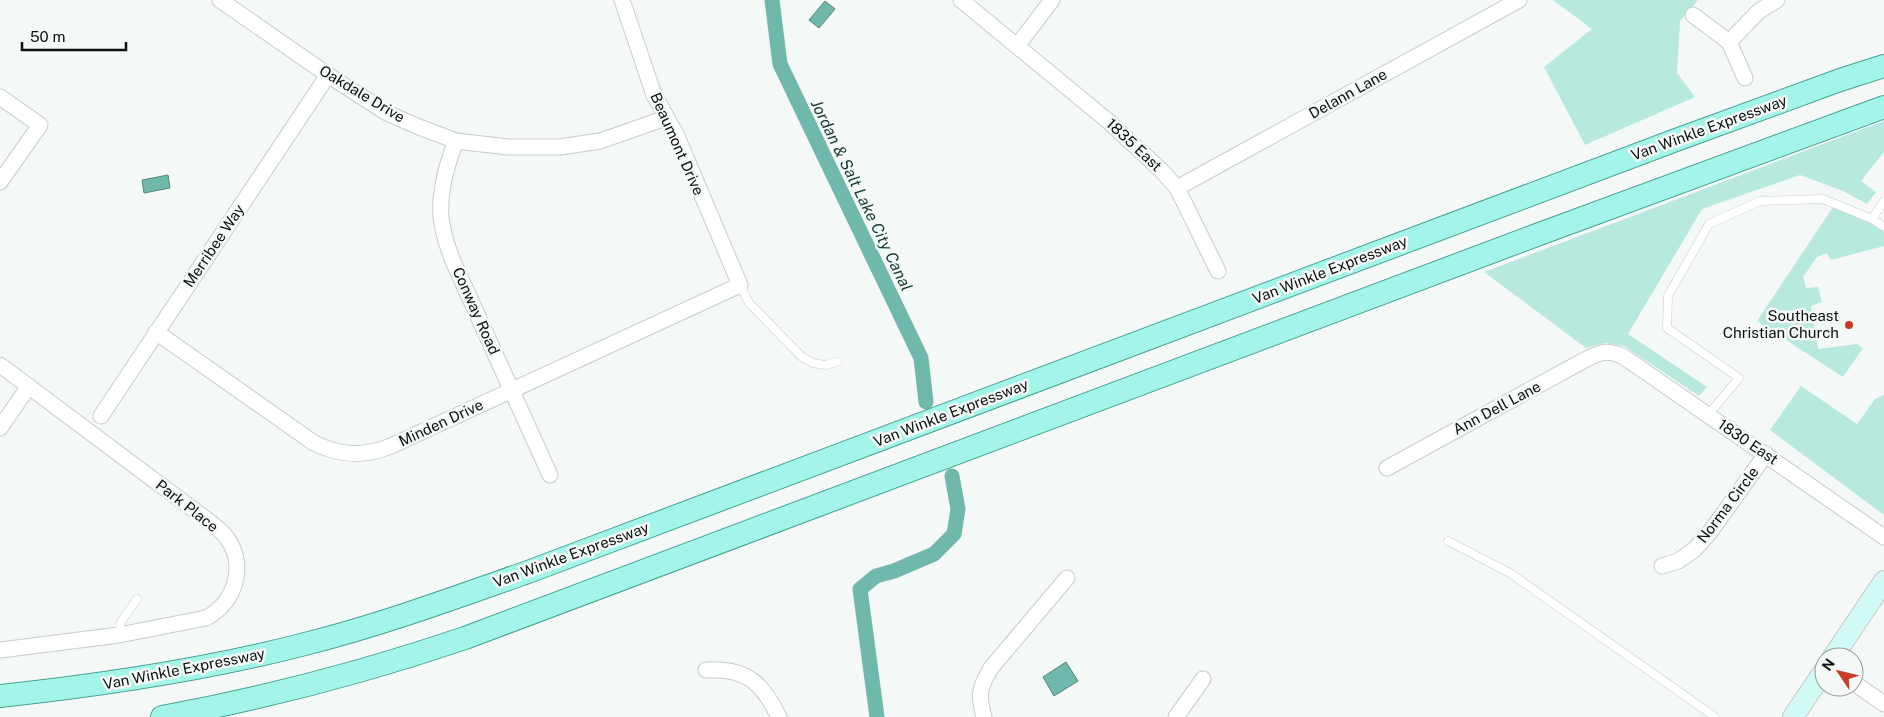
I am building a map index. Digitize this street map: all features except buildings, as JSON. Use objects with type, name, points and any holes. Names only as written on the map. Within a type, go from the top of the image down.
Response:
[{"type":"main road","name":"Van Winkle Expressway","points":[[0,696],[95,686],[198,668],[305,644],[414,612],[537,568],[1676,140],[1831,83],[1884,66]]},
{"type":"main road","points":[[162,717],[232,704],[299,688],[376,667],[465,638],[1534,236],[1884,107]]},
{"type":"street","name":"Oakdale Drive","points":[[220,0],[328,75],[387,112],[419,128],[456,141],[508,148],[560,147],[600,141],[666,118]]},
{"type":"street","name":"Beaumont Drive","points":[[622,0],[654,95],[676,134],[740,285]]},
{"type":"street","name":"1835 East","points":[[961,0],[1128,138],[1162,171],[1177,188],[1218,271]]},
{"type":"street","points":[[1016,46],[1052,0]]},
{"type":"street","name":"Delann Lane","points":[[1177,188],[1518,0]]},
{"type":"street","points":[[1729,42],[1759,11],[1778,0]]},
{"type":"street","points":[[1693,15],[1729,42],[1745,78]]},
{"type":"street","name":"Merribee Way","points":[[101,416],[328,75]]},
{"type":"street","points":[[0,97],[40,125],[0,182]]},
{"type":"street","name":"Conway Road","points":[[456,141],[446,166],[441,199],[442,228],[452,260],[550,475]]},
{"type":"street","name":"Minden Drive","points":[[156,332],[314,443],[346,454],[369,453],[380,450],[740,285]]},
{"type":"street","name":"1830 East","points":[[1609,351],[1624,357],[1884,537]]},
{"type":"street","name":"Ann Dell Lane","points":[[1387,468],[1596,354],[1609,351]]},
{"type":"street","name":"Park Place","points":[[0,365],[205,518],[226,536],[234,550],[237,564],[234,587],[228,600],[213,615],[199,620],[119,635],[0,650]]},
{"type":"street","points":[[0,428],[30,386]]},
{"type":"street","name":"Norma Circle","points":[[1662,566],[1678,561],[1694,550],[1710,532],[1766,454]]},
{"type":"street","points":[[984,717],[980,691],[985,679],[992,668],[1068,578]]},
{"type":"street","points":[[1840,647],[1884,581]]},
{"type":"street","points":[[706,670],[724,669],[741,673],[758,685],[772,701],[779,717]]},
{"type":"street","points":[[1176,717],[1202,680]]},
{"type":"street","points":[[1793,717],[1814,686]]},
{"type":"street","points":[[1864,690],[1884,704]]},
{"type":"lane","points":[[1708,415],[1739,378],[1668,328],[1668,296],[1709,224],[1760,201],[1824,199],[1872,219],[1884,227]]},
{"type":"lane","points":[[1872,219],[1884,201]]},
{"type":"lane","points":[[740,285],[749,303],[802,357],[813,363],[825,365],[837,362]]},
{"type":"lane","points":[[1448,541],[1510,573],[1715,717]]},
{"type":"lane","points":[[119,635],[121,622],[136,599]]},
{"type":"shaded area","points":[[1553,0],[1698,0],[1680,21],[1677,73],[1695,97],[1585,145],[1544,67],[1592,29]]},
{"type":"shaded area","points":[[825,1],[835,9],[819,28],[809,20]]},
{"type":"shaded area","points":[[1884,121],[1884,152],[1861,181],[1876,192],[1867,204],[1843,191],[1800,175],[1702,209],[1628,334],[1707,387],[1699,396],[1624,346],[1606,343],[1586,348],[1484,272]]},
{"type":"shaded area","points":[[168,175],[170,188],[144,193],[142,180]]},
{"type":"shaded area","points":[[1835,204],[1884,228],[1884,246],[1831,260],[1827,253],[1817,257],[1803,277],[1806,288],[1818,287],[1822,302],[1811,306],[1818,349],[1857,344],[1863,348],[1843,377],[1757,321]]},
{"type":"shaded area","points":[[1801,386],[1857,424],[1875,399],[1884,395],[1884,515],[1770,430]]},
{"type":"shaded area","points":[[1066,662],[1078,681],[1054,696],[1043,677]]},
{"type":"waterway","name":"Jordan & Salt Lake City Canal","points":[[772,0],[780,64],[921,358],[926,402]]},
{"type":"waterway","name":"Jordan & Salt Lake City Canal","points":[[877,717],[860,589],[876,576],[894,571],[934,554],[954,534],[958,509],[952,476]]},
{"type":"place","name":"Southeast Christian Church","points":[[1849,325]]}]
